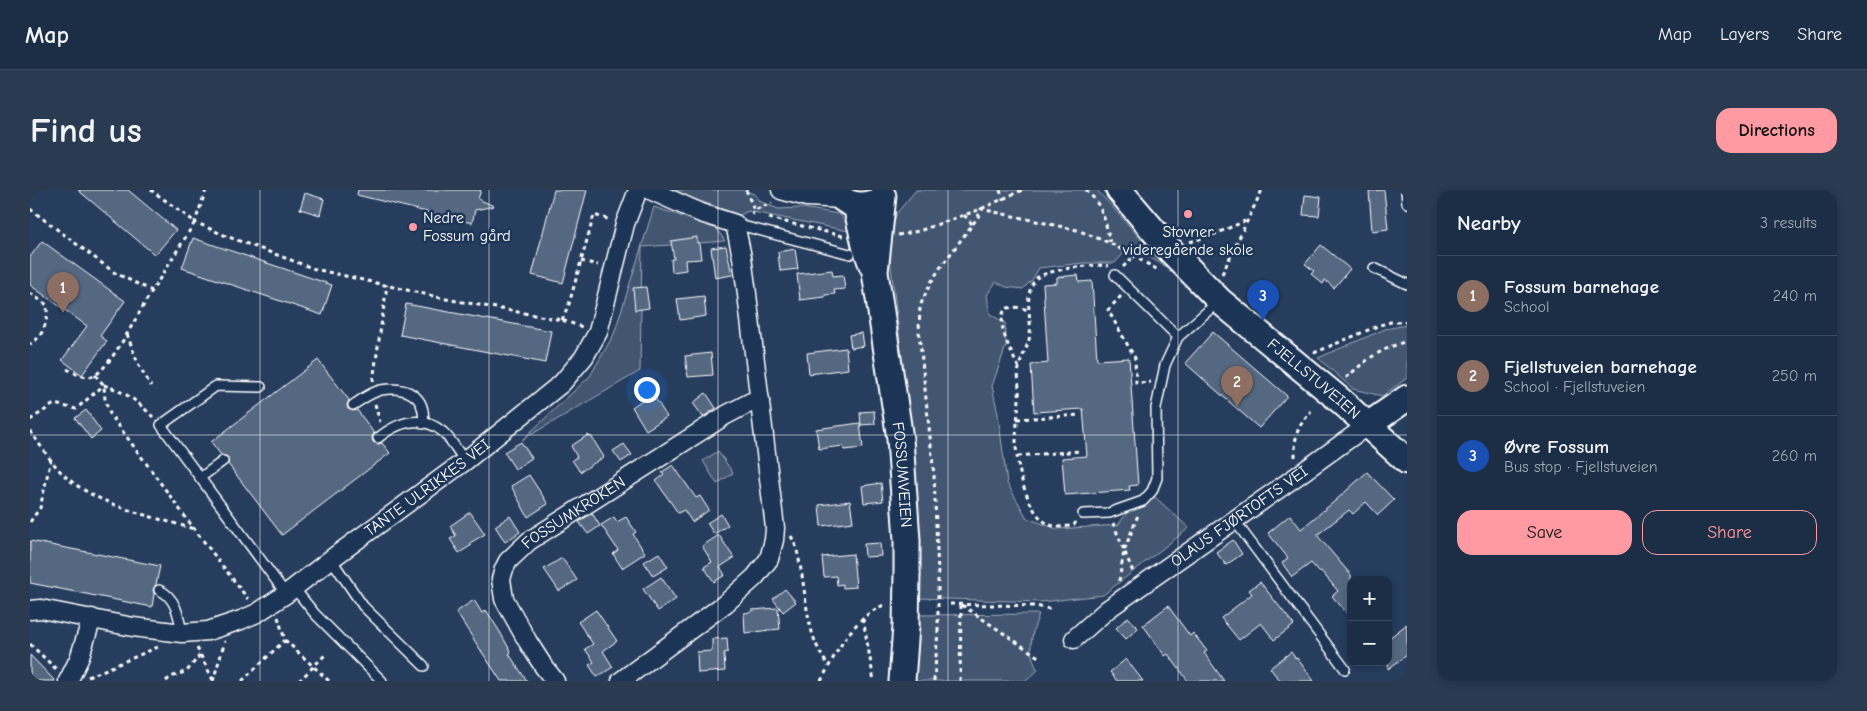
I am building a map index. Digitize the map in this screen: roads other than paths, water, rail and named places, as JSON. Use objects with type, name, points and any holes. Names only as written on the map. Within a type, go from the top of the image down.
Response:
[{"type":"street","name":"TANTE ULRIKKES VEI","points":[[30,610],[41,608],[188,639],[258,613],[290,591],[465,461],[562,383],[584,357],[598,332],[625,224],[638,190]]},
{"type":"street","points":[[621,681],[726,603],[755,577],[769,559],[774,540],[775,522],[745,276],[735,224],[701,213],[650,190]]},
{"type":"street","name":"FJELLSTUVEIEN","points":[[1119,190],[1171,251],[1220,290],[1407,461]]},
{"type":"street","name":"FOSSUMVEIEN","points":[[845,198],[871,204],[887,192]]},
{"type":"street","name":"FOSSUMVEIEN","points":[[875,272],[887,192]]},
{"type":"street","points":[[780,195],[845,198]]},
{"type":"street","name":"FOSSUMVEIEN","points":[[845,198],[875,272],[900,439],[906,521],[907,574],[902,681]]},
{"type":"street","name":"OLAUS FJØRTOFTS VEI","points":[[1074,639],[1108,609],[1407,398]]},
{"type":"street","name":"FOSSUMKROKEN","points":[[556,681],[544,667],[528,642],[504,599],[501,578],[508,561],[529,541],[563,518],[726,415],[751,402],[760,400]]},
{"type":"street","points":[[74,678],[92,618]]},
{"type":"lane","points":[[1406,190],[1407,203]]},
{"type":"lane","points":[[735,224],[850,254]]},
{"type":"lane","points":[[1374,268],[1407,284]]},
{"type":"lane","points":[[1118,272],[1128,288],[1178,337]]},
{"type":"lane","points":[[1083,514],[1109,513],[1143,501],[1152,492],[1157,478],[1156,408],[1165,365],[1178,337],[1220,290]]},
{"type":"lane","points":[[261,387],[216,386],[161,425],[200,478],[290,591],[382,681]]},
{"type":"lane","points":[[353,405],[380,390],[410,392],[419,399],[423,407],[423,424]]},
{"type":"lane","points":[[378,438],[396,425],[412,421],[443,432],[465,461]]},
{"type":"lane","points":[[200,478],[223,461]]},
{"type":"lane","points":[[1234,520],[1345,669]]},
{"type":"lane","points":[[331,559],[363,606],[424,666]]},
{"type":"lane","points":[[160,590],[165,592],[177,611],[188,639]]},
{"type":"place","name":"Stovner videregående skole","points":[[1188,214]]},
{"type":"place","name":"Nedre Fossum gård","points":[[413,227]]},
{"type":"place","name":"Fossum barnehage","points":[[63,313]]},
{"type":"place","name":"Øvre Fossum","points":[[1263,321]]},
{"type":"place","name":"Fjellstuveien barnehage","points":[[1237,407]]}]
